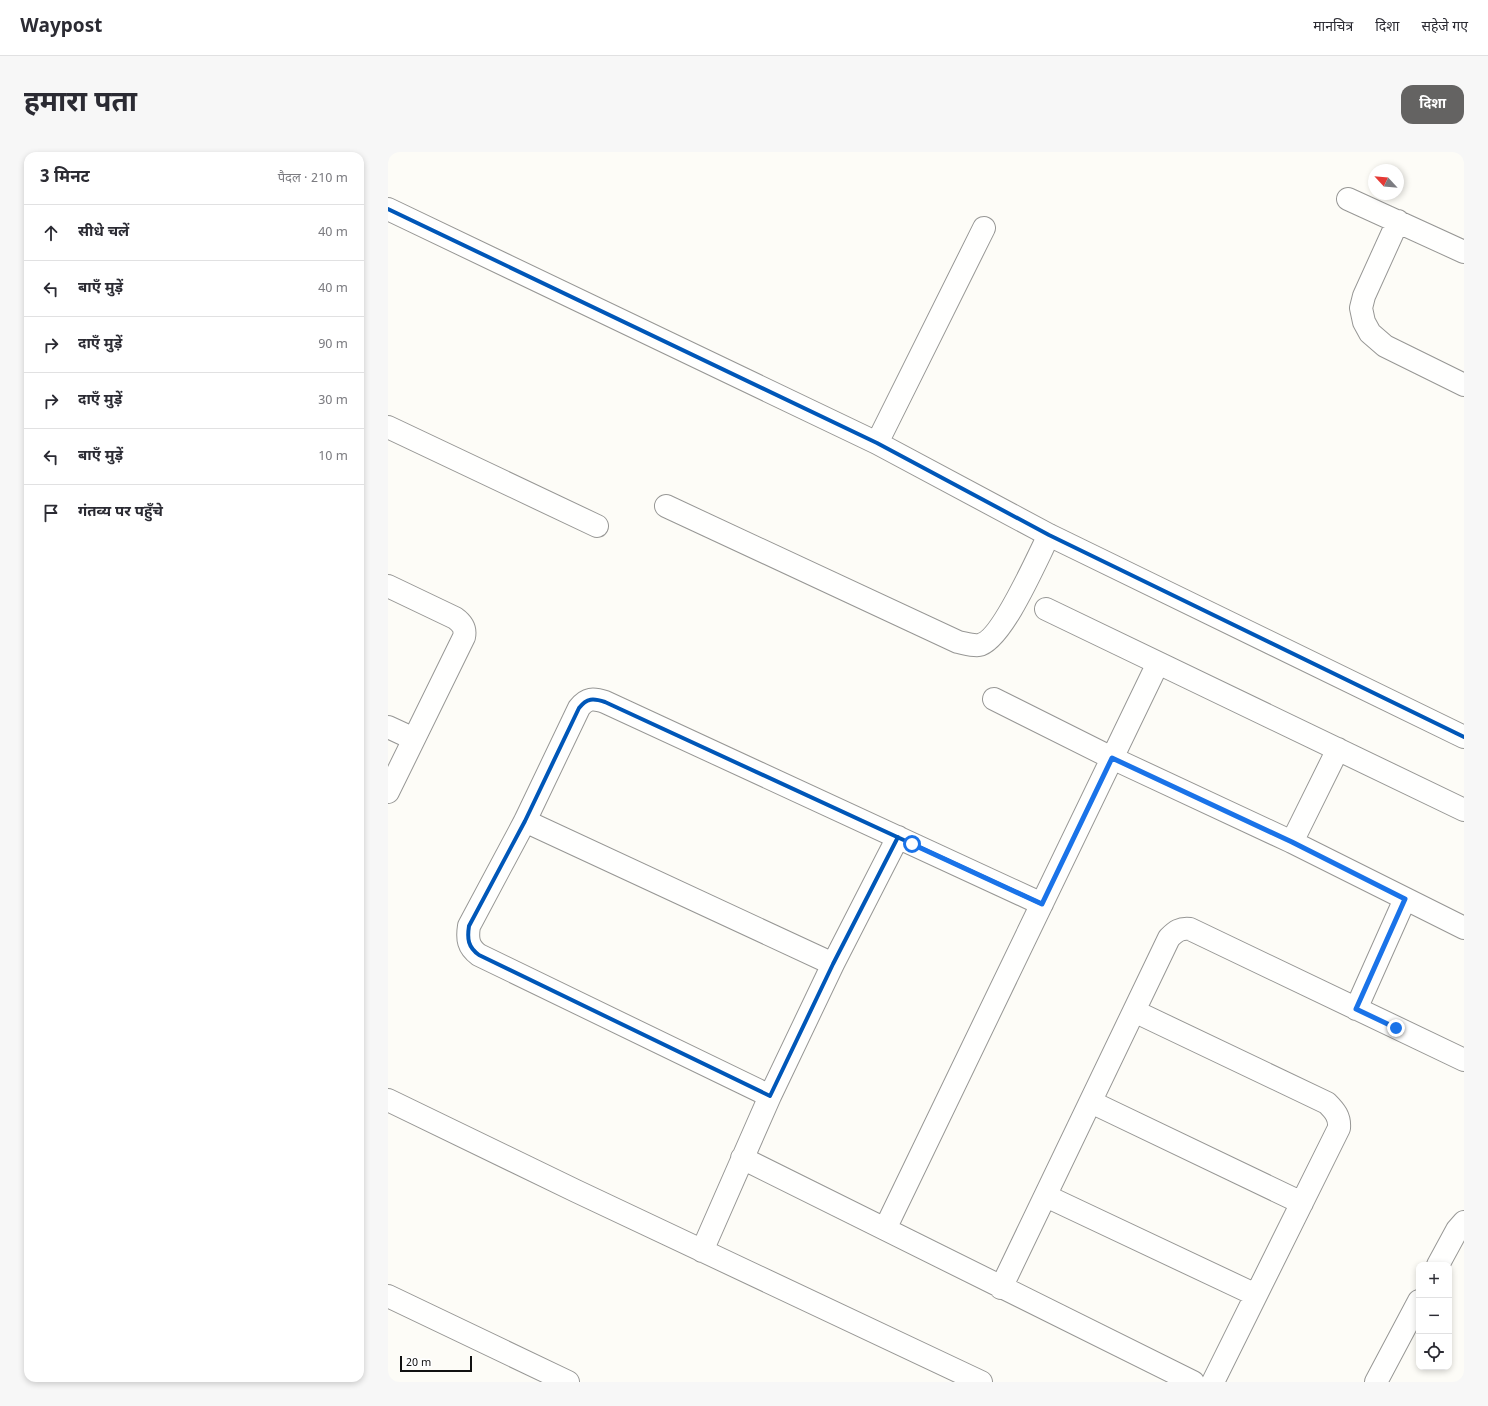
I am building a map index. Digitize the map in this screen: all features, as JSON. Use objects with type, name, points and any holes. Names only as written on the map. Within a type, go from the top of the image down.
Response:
[{"type":"street","points":[[1348,199],[1464,252]]},
{"type":"street","points":[[388,209],[877,443],[1049,535],[1464,736]]},
{"type":"street","points":[[1398,221],[1364,296],[1362,308],[1364,322],[1370,333],[1385,346],[1464,385]]},
{"type":"street","points":[[877,443],[984,228]]},
{"type":"street","points":[[388,427],[597,526]]},
{"type":"street","points":[[666,506],[958,642],[979,645],[991,638],[1006,620],[1049,535]]},
{"type":"street","points":[[388,586],[455,618],[461,623],[465,632],[464,637],[388,792]]},
{"type":"street","points":[[1046,609],[1464,810]]},
{"type":"street","points":[[885,1229],[1158,663]]},
{"type":"street","points":[[770,1096],[479,955],[472,950],[468,943],[467,935],[469,926],[525,821],[579,708],[584,702],[594,699],[605,702],[1042,904]]},
{"type":"street","points":[[994,699],[1112,758],[1292,842],[1464,928]]},
{"type":"street","points":[[388,727],[414,739]]},
{"type":"street","points":[[1292,842],[1338,749]]},
{"type":"street","points":[[525,821],[833,964]]},
{"type":"street","points":[[702,1251],[770,1096],[833,964],[898,837]]},
{"type":"street","points":[[1356,1009],[1405,899]]},
{"type":"street","points":[[1001,1288],[1169,938],[1175,931],[1182,928],[1190,929],[1464,1060]]},
{"type":"street","points":[[1134,1011],[1327,1103],[1333,1108],[1340,1121],[1339,1128],[1213,1382]]},
{"type":"street","points":[[1091,1102],[1302,1203]]},
{"type":"street","points":[[390,1106],[576,1191],[981,1382]]},
{"type":"street","points":[[742,1158],[1001,1288],[1193,1382]]},
{"type":"street","points":[[1046,1196],[1256,1296]]},
{"type":"street","points":[[1440,1262],[1457,1230],[1464,1222]]},
{"type":"street","points":[[388,1296],[568,1382]]},
{"type":"street","points":[[1376,1382],[1416,1307]]},
{"type":"cycle path","points":[[388,209],[877,443],[1049,535],[1464,737]]},
{"type":"cycle path","points":[[898,837],[833,964],[770,1096],[479,955],[470,946],[469,942],[469,926],[525,821],[579,708],[585,702],[590,700],[605,702],[1042,904]]},
{"type":"route","points":[[912,844],[1042,904],[1112,758],[1292,842],[1405,899],[1356,1009],[1396,1028]]}]
